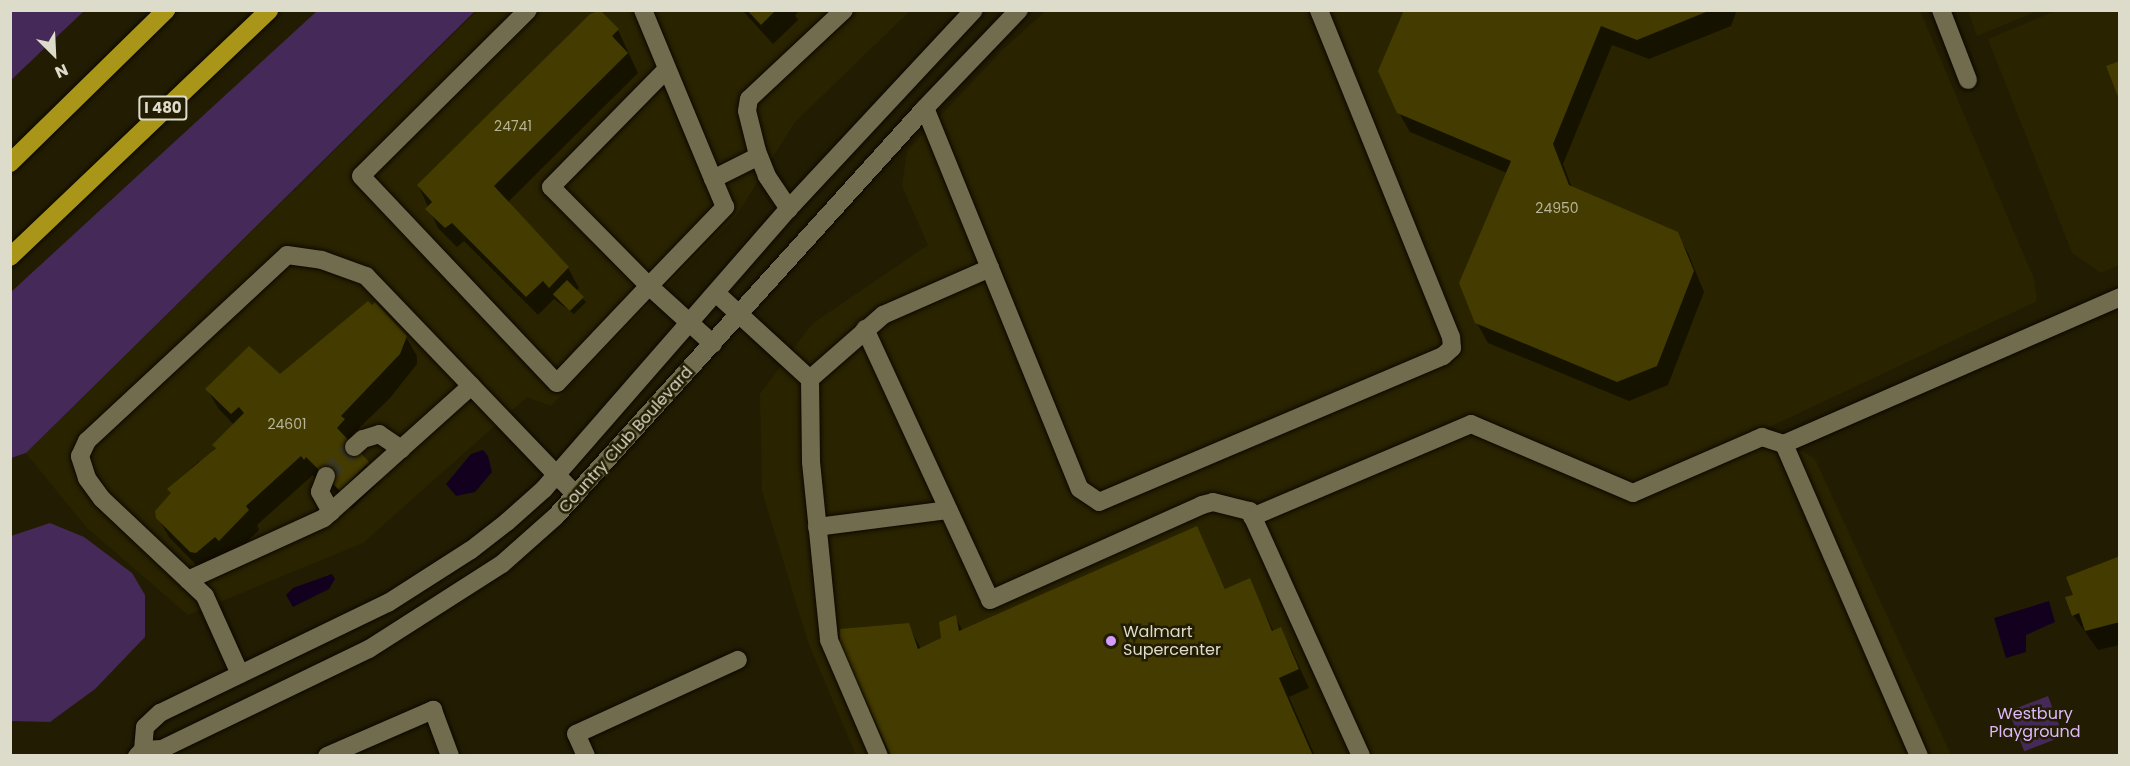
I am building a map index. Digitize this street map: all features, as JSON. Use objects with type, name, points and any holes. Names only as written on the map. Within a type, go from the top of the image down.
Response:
[{"type":"highway","points":[[10,163],[166,10]]},
{"type":"highway","name":"I 480","points":[[10,257],[269,10]]},
{"type":"street","points":[[528,10],[361,176],[557,382],[725,207],[666,70],[643,10]]},
{"type":"street","points":[[789,209],[759,156],[747,111],[749,99],[844,10]]},
{"type":"street","name":"Country Club Boulevard","points":[[974,10],[789,209],[556,475],[507,522],[427,579],[334,630],[160,713],[145,727],[140,753],[162,749],[369,649],[427,615],[502,564],[576,495],[925,108],[1019,10]]},
{"type":"street","points":[[925,108],[1080,489],[1099,502],[1443,356],[1452,348],[1451,336],[1319,10]]},
{"type":"street","points":[[1941,10],[1968,80]]},
{"type":"street","points":[[666,70],[551,187],[649,286],[713,344]]},
{"type":"street","points":[[713,179],[759,156]]},
{"type":"street","points":[[240,674],[205,596],[102,499],[87,478],[80,456],[87,441],[276,262],[287,255],[299,254],[366,276],[576,495]]},
{"type":"street","points":[[810,379],[865,329],[924,294],[990,268]]},
{"type":"street","points":[[716,293],[810,379],[811,462],[830,640],[879,756]]},
{"type":"street","points":[[1252,518],[1471,424],[1633,493],[1762,437],[1784,444],[2120,297]]},
{"type":"street","points":[[865,329],[990,600],[1202,505],[1230,505],[1250,511],[1360,756]]},
{"type":"street","points":[[188,580],[331,512],[471,386]]},
{"type":"street","points":[[354,447],[363,439],[379,434],[401,449]]},
{"type":"street","points":[[1784,444],[1919,756]]},
{"type":"street","points":[[326,477],[320,492],[331,512]]},
{"type":"street","points":[[817,527],[948,510]]},
{"type":"street","points":[[586,756],[576,734],[738,660]]},
{"type":"street","points":[[327,756],[433,710],[450,756]]},
{"type":"shaded area","points":[[477,11],[910,11],[795,122],[736,216],[551,406],[527,397],[363,543],[188,615],[86,527],[26,453]]},
{"type":"shaded area","points":[[1046,11],[1920,11],[2034,279],[2037,301],[1765,429],[1815,459],[1951,755],[856,755],[808,642],[762,491],[760,394],[812,324],[928,245],[902,186],[907,151],[1003,49]]},
{"type":"shaded area","points":[[1968,11],[2037,11],[1977,36]]},
{"type":"shaded area","points":[[2055,11],[2119,11],[2119,265],[2101,273],[2072,253],[1988,39]]},
{"type":"shaded area","points":[[483,450],[488,456],[492,472],[475,492],[456,496],[446,484],[471,454]]},
{"type":"shaded area","points":[[332,574],[335,579],[329,589],[293,607],[286,595],[293,588]]},
{"type":"shaded area","points":[[2049,601],[2055,622],[2026,635],[2026,652],[2006,658],[1994,618]]},
{"type":"green space","points":[[11,10],[84,10],[84,11],[11,80]]},
{"type":"green space","points":[[317,11],[475,11],[26,453],[11,458],[11,292]]},
{"type":"green space","points":[[50,523],[84,537],[132,573],[145,595],[145,637],[95,689],[50,722],[11,721],[11,536]]},
{"type":"green space","name":"Westbury Playground","points":[[2048,696],[2063,736],[2024,751],[2009,711]]},
{"type":"building","points":[[600,10],[619,29],[612,36],[628,53],[494,186],[569,267],[549,288],[543,281],[526,297],[452,223],[445,228],[425,209],[432,202],[417,185],[590,14]]},
{"type":"building","points":[[747,10],[776,10],[761,25]]},
{"type":"building","points":[[1404,10],[1711,10],[1637,40],[1601,26],[1553,144],[1569,185],[1678,232],[1694,271],[1657,366],[1617,382],[1475,323],[1459,283],[1511,161],[1397,113],[1378,71]]},
{"type":"building","points":[[2120,61],[2120,99],[2119,99],[2106,66]]},
{"type":"building","points":[[567,280],[584,297],[570,311],[553,294]]},
{"type":"building","points":[[368,301],[372,305],[375,302],[407,336],[400,354],[341,416],[345,419],[337,428],[369,462],[340,491],[306,457],[304,460],[301,456],[246,506],[249,510],[219,541],[215,537],[196,553],[190,552],[156,518],[155,511],[171,493],[167,489],[216,448],[212,445],[244,413],[239,407],[231,414],[205,389],[249,346],[280,374]]},
{"type":"building","name":"Walmart Supercenter","points":[[1197,526],[1225,589],[1250,578],[1272,631],[1281,627],[1299,669],[1279,678],[1313,756],[891,756],[840,644],[840,629],[909,623],[918,649],[941,638],[939,622],[956,615],[959,631]]},
{"type":"building","points":[[2120,556],[2120,622],[2085,631],[2079,613],[2072,616],[2065,597],[2073,595],[2066,577]]},
{"type":"tunnel","points":[[326,476],[354,447]]},
{"type":"place","name":"Walmart Supercenter","points":[[1111,641]]}]
